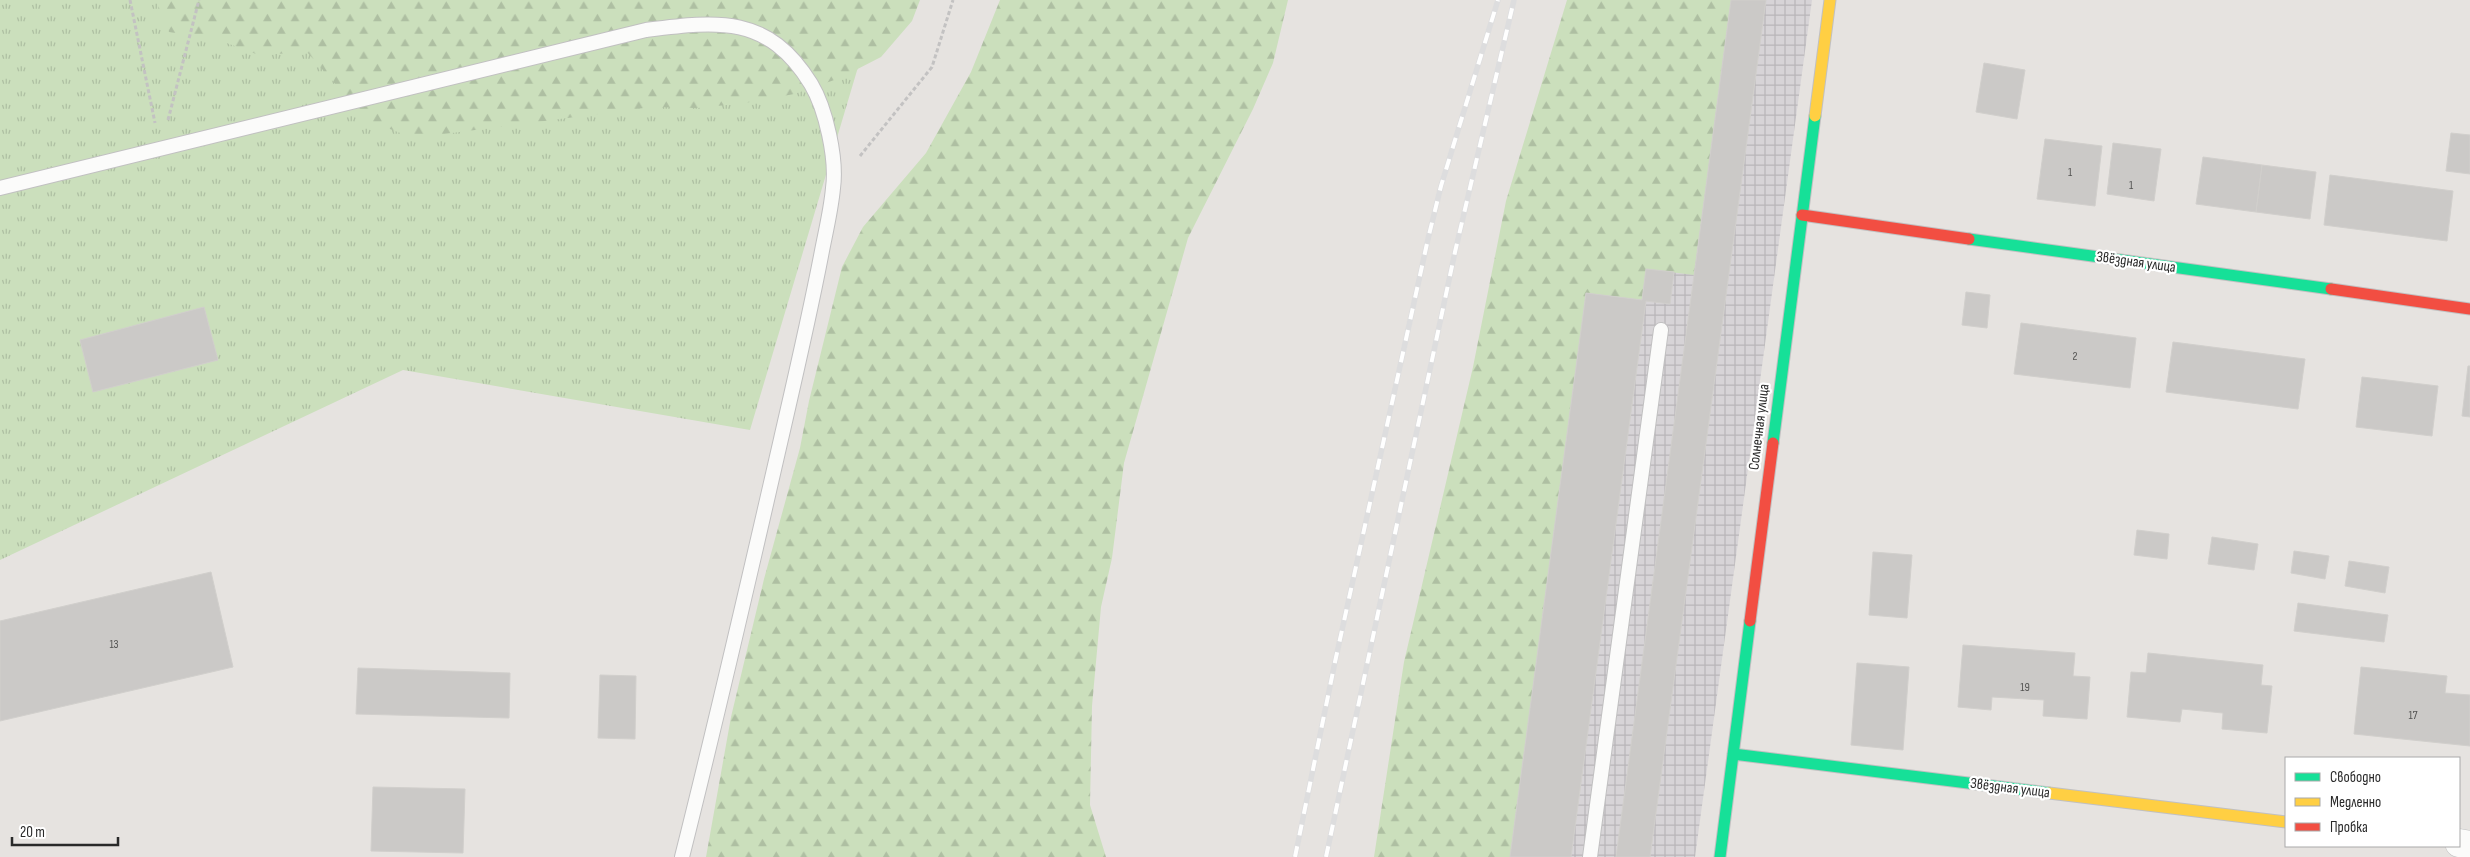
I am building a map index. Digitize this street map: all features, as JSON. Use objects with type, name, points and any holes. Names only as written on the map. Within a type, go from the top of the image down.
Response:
[{"type":"street","name":"Солнечная улица","points":[[1720,857],[1830,0]]},
{"type":"street","name":"Звёздная улица","points":[[1802,215],[2470,309]]},
{"type":"street","name":"Звёздная улица","points":[[1733,754],[2285,822]]},
{"type":"lane","points":[[0,188],[646,30],[701,23],[737,26],[762,34],[787,54],[811,84],[824,113],[832,158],[834,187],[806,332],[718,716],[682,857]]},
{"type":"lane","points":[[1590,857],[1661,330]]},
{"type":"path","points":[[130,0],[160,148]]},
{"type":"path","points":[[160,148],[199,0]]},
{"type":"path","points":[[834,187],[932,67],[952,0]]},
{"type":"shaded area","points":[[1731,0],[1812,0],[1695,857],[1510,857],[1586,293],[1642,300],[1646,269]]},
{"type":"green space","points":[[0,0],[878,0],[750,430],[403,370],[0,560]]},
{"type":"green space","points":[[156,0],[920,0],[912,21],[881,57],[840,78],[794,94],[745,103],[698,108],[652,107],[413,138],[367,120],[307,52],[259,55],[216,39],[169,32]]},
{"type":"green space","points":[[1000,0],[1288,0],[1273,63],[1253,109],[1188,238],[1124,463],[1112,558],[1101,607],[1092,706],[1090,805],[1106,857],[706,857],[731,717],[764,579],[800,448],[809,401],[842,267],[863,227],[926,153],[971,72]]},
{"type":"green space","points":[[1567,0],[1731,0],[1694,275],[1646,269],[1642,300],[1586,293],[1510,857],[1374,857],[1404,662],[1473,367],[1506,201]]},
{"type":"building","points":[[1731,0],[1766,0],[1650,857],[1616,857]]},
{"type":"building","points":[[1984,63],[2025,70],[2017,119],[1976,112]]},
{"type":"building","points":[[2451,133],[2470,135],[2470,174],[2446,171]]},
{"type":"building","points":[[2045,139],[2102,146],[2095,206],[2037,199]]},
{"type":"building","points":[[2113,143],[2161,149],[2154,201],[2107,194]]},
{"type":"building","points":[[2203,157],[2262,165],[2256,212],[2196,204]]},
{"type":"building","points":[[2262,165],[2316,172],[2310,219],[2256,212]]},
{"type":"building","points":[[2330,175],[2453,191],[2447,241],[2324,225]]},
{"type":"building","points":[[1646,269],[1674,272],[1670,304],[1646,301],[1571,857],[1510,857],[1586,293],[1642,300]]},
{"type":"building","points":[[1966,292],[1990,295],[1987,328],[1962,325]]},
{"type":"building","points":[[204,307],[218,360],[93,392],[80,340]]},
{"type":"building","points":[[2021,323],[2136,338],[2130,388],[2014,374]]},
{"type":"building","points":[[2173,342],[2305,359],[2298,409],[2166,392]]},
{"type":"building","points":[[2468,366],[2470,366],[2470,417],[2462,416]]},
{"type":"building","points":[[2362,377],[2438,386],[2432,436],[2356,427]]},
{"type":"building","points":[[2137,530],[2169,534],[2167,559],[2134,555]]},
{"type":"building","points":[[2212,537],[2258,544],[2254,570],[2208,564]]},
{"type":"building","points":[[2294,551],[2329,556],[2325,579],[2291,573]]},
{"type":"building","points":[[1873,552],[1912,555],[1907,618],[1869,615]]},
{"type":"building","points":[[2349,561],[2389,567],[2385,593],[2345,586]]},
{"type":"building","points":[[211,572],[233,667],[0,721],[0,621]]},
{"type":"building","points":[[2298,603],[2388,615],[2384,642],[2294,631]]},
{"type":"building","points":[[1963,645],[2075,653],[2073,676],[2090,677],[2087,719],[2043,716],[2044,700],[1992,697],[1991,710],[1958,707]]},
{"type":"building","points":[[2148,653],[2263,665],[2261,685],[2272,686],[2267,733],[2222,729],[2223,713],[2182,709],[2180,722],[2127,717],[2131,672],[2146,673]]},
{"type":"building","points":[[1857,663],[1909,667],[1903,750],[1851,745]]},
{"type":"building","points":[[2361,667],[2447,676],[2445,693],[2470,695],[2470,746],[2354,734]]},
{"type":"building","points":[[358,668],[510,673],[509,718],[356,714]]},
{"type":"building","points":[[600,675],[636,676],[635,739],[598,738]]},
{"type":"building","points":[[373,787],[465,789],[463,853],[371,851]]},
{"type":"railway","points":[[1295,857],[1335,662],[1428,239],[1441,186],[1498,0]]},
{"type":"railway","points":[[1326,857],[1455,252],[1514,0]]},
{"type":"traffic: fast","points":[[1773,443],[1815,116]]},
{"type":"traffic: fast","points":[[1969,239],[2331,289]]},
{"type":"traffic: fast","points":[[1720,857],[1750,621]]},
{"type":"traffic: fast","points":[[1733,754],[2049,793]]},
{"type":"traffic: slow","points":[[1815,116],[1830,0]]},
{"type":"traffic: slow","points":[[2049,793],[2285,822]]},
{"type":"traffic: jam","points":[[1802,215],[1969,239]]},
{"type":"traffic: jam","points":[[2331,289],[2470,309]]},
{"type":"traffic: jam","points":[[1750,621],[1773,443]]}]
